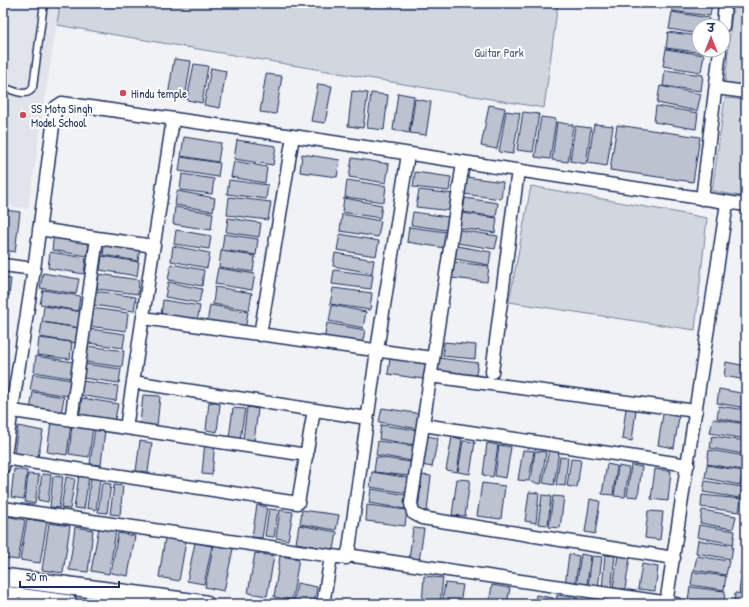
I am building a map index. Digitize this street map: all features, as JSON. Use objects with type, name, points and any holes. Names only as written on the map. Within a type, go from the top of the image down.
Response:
[{"type":"street","points":[[724,18],[725,3]]},
{"type":"street","points":[[702,199],[719,58]]},
{"type":"street","points":[[716,88],[746,92]]},
{"type":"street","points":[[314,410],[298,503],[4,463],[34,269],[55,111],[59,104],[66,103],[293,136],[746,205]]},
{"type":"street","points":[[126,428],[173,119]]},
{"type":"street","points":[[260,335],[293,136]]},
{"type":"street","points":[[347,555],[408,154]]},
{"type":"street","points":[[463,163],[411,503],[414,513],[422,518],[674,558]]},
{"type":"street","points":[[492,372],[518,170]]},
{"type":"street","points":[[3,508],[331,557],[345,558],[347,555],[669,604],[674,558],[727,203]]},
{"type":"street","points":[[39,229],[154,246]]},
{"type":"street","points":[[71,420],[97,238]]},
{"type":"street","points":[[3,265],[34,269]]},
{"type":"street","points":[[143,318],[432,358]]},
{"type":"street","points":[[430,376],[696,411]]},
{"type":"street","points":[[133,382],[367,418]]},
{"type":"street","points":[[13,411],[307,455]]},
{"type":"street","points":[[422,426],[688,465]]},
{"type":"street","points":[[323,604],[331,557]]},
{"type":"street","points":[[3,577],[205,604]]},
{"type":"street","points":[[3,595],[70,604]]},
{"type":"lane","points":[[3,87],[20,93],[29,93],[32,91],[44,3]]},
{"type":"shaded area","name":"SS Mota Singh Model School","points":[[3,3],[60,3],[28,209],[3,205]]},
{"type":"green space","name":"Guitar Park","points":[[60,3],[558,3],[544,108],[57,25]]},
{"type":"green space","points":[[733,3],[746,3],[746,86],[725,83],[728,58],[731,58],[731,23]]},
{"type":"green space","points":[[725,98],[746,100],[746,197],[712,191]]},
{"type":"green space","points":[[531,186],[707,218],[695,330],[509,302]]},
{"type":"building","points":[[673,3],[712,3],[710,16],[672,11]]},
{"type":"building","points":[[672,12],[709,18],[691,18],[691,33],[669,29]]},
{"type":"building","points":[[668,32],[691,35],[691,51],[666,48]]},
{"type":"building","points":[[666,49],[691,53],[691,58],[703,58],[701,72],[663,66]]},
{"type":"building","points":[[174,59],[191,61],[185,99],[168,96]]},
{"type":"building","points":[[194,64],[208,66],[202,103],[187,100]]},
{"type":"building","points":[[211,68],[226,71],[220,108],[204,105]]},
{"type":"building","points":[[665,70],[703,75],[701,91],[663,86]]},
{"type":"building","points":[[266,74],[282,76],[276,114],[260,112]]},
{"type":"building","points":[[318,84],[332,86],[325,123],[311,121]]},
{"type":"building","points":[[660,86],[701,94],[697,111],[657,103]]},
{"type":"building","points":[[352,91],[368,93],[363,128],[348,126]]},
{"type":"building","points":[[371,93],[388,95],[384,130],[367,128]]},
{"type":"building","points":[[398,93],[414,96],[409,133],[393,130]]},
{"type":"building","points":[[415,99],[431,102],[426,135],[410,133]]},
{"type":"building","points":[[489,105],[505,108],[497,149],[481,146]]},
{"type":"building","points":[[656,106],[698,113],[696,129],[654,122]]},
{"type":"building","points":[[506,111],[520,113],[513,154],[499,152]]},
{"type":"building","points":[[523,112],[539,114],[533,152],[517,150]]},
{"type":"building","points":[[541,117],[556,119],[550,159],[535,157]]},
{"type":"building","points":[[557,122],[573,125],[568,162],[552,160]]},
{"type":"building","points":[[594,124],[613,126],[607,166],[588,163]]},
{"type":"building","points":[[617,125],[700,137],[693,182],[610,170]]},
{"type":"building","points":[[575,126],[591,128],[586,164],[570,161]]},
{"type":"building","points":[[184,137],[221,143],[218,162],[181,156]]},
{"type":"building","points":[[237,140],[276,146],[273,165],[234,159]]},
{"type":"building","points":[[302,154],[340,160],[337,177],[300,172]]},
{"type":"building","points":[[181,157],[220,163],[218,177],[179,171]]},
{"type":"building","points":[[352,158],[389,164],[386,183],[349,177]]},
{"type":"building","points":[[234,161],[267,167],[265,183],[231,177]]},
{"type":"building","points":[[415,172],[451,177],[449,191],[413,187]]},
{"type":"building","points":[[182,174],[214,179],[212,194],[180,190]]},
{"type":"building","points":[[466,177],[503,182],[501,199],[464,194]]},
{"type":"building","points":[[229,180],[268,185],[266,199],[227,194]]},
{"type":"building","points":[[347,180],[386,186],[384,202],[345,197]]},
{"type":"building","points":[[419,190],[454,194],[452,211],[416,207]]},
{"type":"building","points":[[177,191],[215,198],[213,211],[175,205]]},
{"type":"building","points":[[229,197],[271,202],[268,220],[227,215]]},
{"type":"building","points":[[344,198],[382,205],[380,218],[342,212]]},
{"type":"building","points":[[465,198],[498,203],[496,217],[463,212]]},
{"type":"building","points":[[175,207],[213,213],[211,230],[173,224]]},
{"type":"building","points":[[5,210],[20,212],[15,252],[3,250],[3,225]]},
{"type":"building","points":[[413,212],[448,217],[446,230],[411,225]]},
{"type":"building","points":[[462,213],[497,218],[495,233],[460,228]]},
{"type":"building","points":[[342,214],[381,221],[378,237],[340,231]]},
{"type":"building","points":[[228,218],[261,223],[259,237],[226,232]]},
{"type":"building","points":[[409,227],[447,232],[445,248],[407,242]]},
{"type":"building","points":[[176,230],[211,236],[209,249],[174,244]]},
{"type":"building","points":[[459,230],[498,236],[495,249],[457,243]]},
{"type":"building","points":[[54,233],[90,239],[87,256],[52,250]]},
{"type":"building","points":[[746,233],[746,266],[742,265]]},
{"type":"building","points":[[224,234],[258,239],[256,255],[222,250]]},
{"type":"building","points":[[340,234],[379,241],[376,256],[337,250]]},
{"type":"building","points":[[105,241],[140,248],[138,261],[103,255]]},
{"type":"building","points":[[173,246],[210,253],[207,268],[171,261]]},
{"type":"building","points":[[457,246],[491,252],[489,265],[455,259]]},
{"type":"building","points":[[221,251],[255,256],[253,272],[219,267]]},
{"type":"building","points":[[50,252],[86,258],[84,274],[48,268]]},
{"type":"building","points":[[335,253],[374,260],[372,273],[333,266]]},
{"type":"building","points":[[102,256],[139,262],[137,276],[100,270]]},
{"type":"building","points":[[454,262],[489,266],[487,282],[452,278]]},
{"type":"building","points":[[171,264],[204,270],[202,286],[168,280]]},
{"type":"building","points":[[218,268],[255,274],[252,290],[215,284]]},
{"type":"building","points":[[334,270],[373,275],[371,289],[332,284]]},
{"type":"building","points":[[43,273],[79,279],[76,294],[40,288]]},
{"type":"building","points":[[99,274],[139,280],[138,294],[97,289]]},
{"type":"building","points":[[3,278],[11,279],[9,296],[3,295]]},
{"type":"building","points":[[168,282],[202,289],[199,303],[165,297]]},
{"type":"building","points":[[215,287],[252,293],[249,310],[213,304]]},
{"type":"building","points":[[333,288],[372,293],[370,310],[330,304]]},
{"type":"building","points":[[43,290],[80,296],[78,311],[40,304]]},
{"type":"building","points":[[95,291],[136,297],[134,311],[93,305]]},
{"type":"building","points":[[3,298],[7,299],[5,316],[3,316]]},
{"type":"building","points":[[163,300],[200,306],[197,322],[161,316]]},
{"type":"building","points":[[210,305],[248,312],[245,330],[207,323]]},
{"type":"building","points":[[332,305],[366,312],[363,328],[329,321]]},
{"type":"building","points":[[44,306],[83,312],[80,328],[42,322]]},
{"type":"building","points":[[91,308],[128,313],[126,331],[88,326]]},
{"type":"building","points":[[3,317],[6,318],[3,335]]},
{"type":"building","points":[[42,322],[79,328],[77,343],[40,337]]},
{"type":"building","points":[[327,323],[365,330],[362,346],[324,340]]},
{"type":"building","points":[[90,329],[125,334],[123,348],[88,343]]},
{"type":"building","points":[[39,338],[72,342],[70,359],[37,355]]},
{"type":"building","points":[[444,342],[476,345],[475,359],[443,356]]},
{"type":"building","points":[[88,346],[124,351],[122,367],[85,362]]},
{"type":"building","points":[[36,356],[73,362],[70,378],[34,372]]},
{"type":"building","points":[[390,358],[426,363],[423,379],[388,374]]},
{"type":"building","points":[[439,358],[478,363],[475,379],[437,374]]},
{"type":"building","points":[[726,362],[746,366],[746,380],[724,376]]},
{"type":"building","points":[[85,364],[121,369],[119,383],[83,378]]},
{"type":"building","points":[[33,374],[72,380],[69,396],[30,390]]},
{"type":"building","points":[[82,381],[118,386],[116,401],[79,395]]},
{"type":"building","points":[[719,389],[746,394],[746,408],[717,403]]},
{"type":"building","points":[[33,392],[64,397],[61,415],[30,410]]},
{"type":"building","points":[[143,395],[160,396],[157,426],[140,424]]},
{"type":"building","points":[[82,398],[118,404],[114,424],[79,418]]},
{"type":"building","points":[[209,402],[220,404],[217,432],[206,430]]},
{"type":"building","points":[[719,406],[746,410],[746,423],[717,418]]},
{"type":"building","points":[[247,407],[258,409],[254,441],[243,439]]},
{"type":"building","points":[[233,408],[245,409],[240,439],[229,438]]},
{"type":"building","points":[[382,408],[422,414],[419,429],[379,422]]},
{"type":"building","points":[[626,408],[636,410],[632,441],[622,439]]},
{"type":"building","points":[[663,414],[679,417],[674,448],[658,445]]},
{"type":"building","points":[[713,419],[746,424],[746,439],[710,433]]},
{"type":"building","points":[[51,422],[71,424],[67,455],[47,452]]},
{"type":"building","points":[[72,425],[93,427],[89,457],[69,454]]},
{"type":"building","points":[[381,425],[417,430],[415,445],[379,439]]},
{"type":"building","points":[[18,426],[43,431],[38,457],[14,453]]},
{"type":"building","points":[[95,428],[105,430],[101,465],[90,464]]},
{"type":"building","points":[[427,436],[438,438],[432,467],[422,465]]},
{"type":"building","points":[[712,436],[746,441],[744,454],[710,448]]},
{"type":"building","points":[[452,437],[462,439],[457,472],[446,470]]},
{"type":"building","points":[[140,441],[152,443],[148,472],[136,471]]},
{"type":"building","points":[[205,441],[215,442],[212,475],[202,474]]},
{"type":"building","points":[[378,441],[415,446],[412,461],[376,455]]},
{"type":"building","points":[[463,441],[475,442],[470,474],[458,472]]},
{"type":"building","points":[[487,443],[498,445],[493,477],[483,475]]},
{"type":"building","points":[[499,445],[511,447],[506,478],[495,476]]},
{"type":"building","points":[[549,449],[559,451],[554,485],[543,483]]},
{"type":"building","points":[[523,450],[534,451],[529,481],[518,480]]},
{"type":"building","points":[[709,450],[745,456],[743,470],[707,464]]},
{"type":"building","points":[[535,451],[546,452],[541,484],[531,482]]},
{"type":"building","points":[[376,457],[411,462],[409,476],[374,472]]},
{"type":"building","points":[[560,457],[568,458],[565,486],[556,485]]},
{"type":"building","points":[[571,459],[581,460],[577,488],[567,486]]},
{"type":"building","points":[[607,464],[617,466],[613,495],[602,494]]},
{"type":"building","points":[[631,465],[642,467],[638,497],[627,496]]},
{"type":"building","points":[[707,465],[743,471],[740,485],[705,478]]},
{"type":"building","points":[[618,466],[629,468],[625,497],[614,496]]},
{"type":"building","points":[[14,469],[27,471],[24,499],[11,497]]},
{"type":"building","points":[[655,469],[671,471],[668,501],[651,499]]},
{"type":"building","points":[[372,472],[410,478],[407,493],[370,487]]},
{"type":"building","points":[[28,474],[39,475],[35,504],[25,502]]},
{"type":"building","points":[[42,474],[51,475],[48,502],[38,500]]},
{"type":"building","points":[[79,475],[89,476],[84,509],[74,508]]},
{"type":"building","points":[[422,475],[431,476],[427,511],[418,510]]},
{"type":"building","points":[[53,476],[63,477],[59,508],[50,507]]},
{"type":"building","points":[[66,477],[75,479],[70,509],[61,508]]},
{"type":"building","points":[[91,477],[100,479],[96,510],[87,508]]},
{"type":"building","points":[[457,479],[470,480],[465,516],[452,515]]},
{"type":"building","points":[[705,481],[742,487],[740,498],[703,492]]},
{"type":"building","points":[[102,483],[111,484],[107,513],[98,512]]},
{"type":"building","points":[[482,483],[505,486],[501,519],[477,516]]},
{"type":"building","points":[[114,485],[123,486],[120,515],[110,514]]},
{"type":"building","points":[[371,489],[407,495],[405,509],[369,503]]},
{"type":"building","points":[[529,492],[539,493],[536,523],[525,521]]},
{"type":"building","points":[[542,495],[551,496],[548,525],[538,524]]},
{"type":"building","points":[[702,495],[741,499],[739,512],[701,507]]},
{"type":"building","points":[[553,496],[564,497],[560,528],[549,527]]},
{"type":"building","points":[[590,499],[600,501],[595,534],[585,532]]},
{"type":"building","points":[[257,505],[267,507],[262,538],[252,537]]},
{"type":"building","points":[[367,505],[407,510],[405,526],[366,521]]},
{"type":"building","points":[[269,509],[278,510],[274,537],[265,536]]},
{"type":"building","points":[[280,510],[293,512],[288,540],[276,538]]},
{"type":"building","points":[[302,510],[339,515],[336,530],[300,524]]},
{"type":"building","points":[[702,510],[736,516],[733,529],[700,523]]},
{"type":"building","points":[[648,511],[663,512],[660,540],[645,538]]},
{"type":"building","points":[[6,516],[25,520],[18,560],[3,558],[3,533]]},
{"type":"building","points":[[27,519],[47,522],[40,563],[20,560]]},
{"type":"building","points":[[49,523],[70,526],[63,573],[42,570]]},
{"type":"building","points":[[299,525],[337,532],[334,550],[296,543]]},
{"type":"building","points":[[699,525],[735,531],[733,544],[697,537]]},
{"type":"building","points":[[75,527],[93,530],[88,572],[69,570]]},
{"type":"building","points":[[99,527],[116,530],[109,574],[91,571]]},
{"type":"building","points":[[413,528],[424,529],[419,561],[409,560]]},
{"type":"building","points":[[118,533],[135,536],[128,576],[111,573]]},
{"type":"building","points":[[165,538],[186,541],[179,581],[159,577]]},
{"type":"building","points":[[698,540],[733,546],[731,559],[696,553]]},
{"type":"building","points":[[195,543],[212,546],[204,584],[187,581]]},
{"type":"building","points":[[214,544],[233,549],[224,591],[205,587]]},
{"type":"building","points":[[255,553],[274,556],[267,596],[248,593]]},
{"type":"building","points":[[569,554],[579,556],[575,586],[565,585]]},
{"type":"building","points":[[581,554],[591,556],[586,590],[576,588]]},
{"type":"building","points":[[605,555],[615,556],[611,590],[602,589]]},
{"type":"building","points":[[618,555],[630,557],[625,589],[613,588]]},
{"type":"building","points":[[280,556],[299,559],[292,600],[274,597]]},
{"type":"building","points":[[592,556],[602,557],[598,588],[588,587]]},
{"type":"building","points":[[697,556],[729,561],[726,575],[694,570]]},
{"type":"building","points":[[743,558],[746,559],[746,575],[740,574]]},
{"type":"building","points":[[642,564],[658,567],[655,591],[638,589]]},
{"type":"building","points":[[693,572],[726,576],[724,590],[691,585]]},
{"type":"building","points":[[424,576],[443,578],[440,604],[422,604]]},
{"type":"building","points":[[741,578],[746,578],[746,593],[739,592]]},
{"type":"building","points":[[297,583],[317,587],[314,604],[294,601]]},
{"type":"building","points":[[445,583],[463,585],[460,604],[442,604]]},
{"type":"building","points":[[492,585],[510,588],[507,604],[489,604]]},
{"type":"building","points":[[690,587],[725,591],[724,604],[688,600]]},
{"type":"building","points":[[735,593],[746,594],[746,604],[734,604]]},
{"type":"building","points":[[536,595],[553,598],[552,604],[535,604]]},
{"type":"building","points":[[557,595],[578,598],[577,604],[556,604]]},
{"type":"building","points":[[580,601],[599,604],[580,604]]},
{"type":"place","name":"Hindu temple","points":[[123,93]]},
{"type":"place","name":"SS Mota Singh Model School","points":[[23,115]]}]
